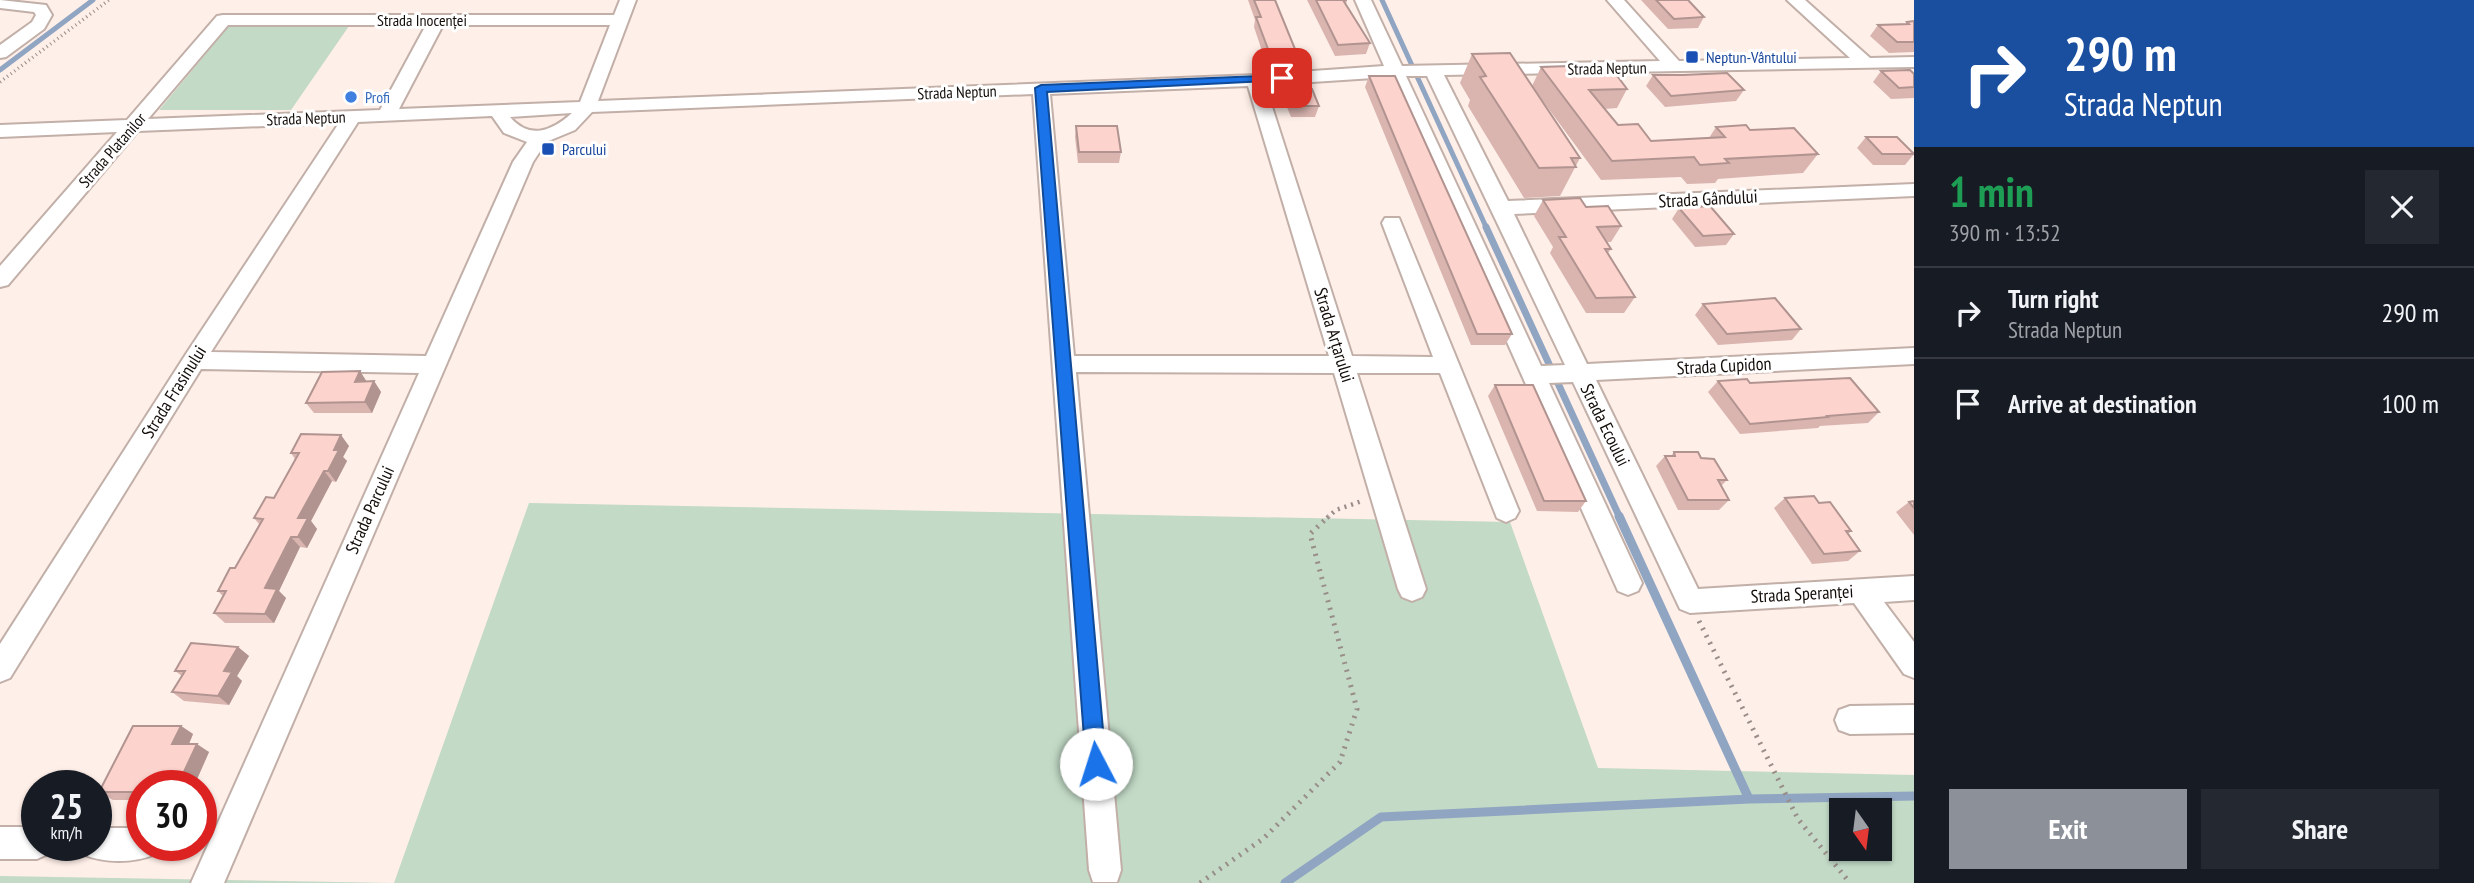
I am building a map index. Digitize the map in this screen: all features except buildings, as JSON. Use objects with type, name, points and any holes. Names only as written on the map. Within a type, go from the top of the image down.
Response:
[{"type":"street","points":[[412,20],[424,0]]},
{"type":"street","points":[[501,110],[500,118],[508,129],[522,138],[538,140],[578,120],[587,107],[628,0]]},
{"type":"street","name":"Strada Ecoului","points":[[1363,0],[1413,71],[1501,208],[1576,373],[1690,601]]},
{"type":"street","points":[[1615,0],[1674,66]]},
{"type":"street","points":[[1795,0],[1866,62]]},
{"type":"street","points":[[0,3],[40,8],[44,15],[38,25],[0,53]]},
{"type":"street","name":"Strada Inocenței","points":[[223,20],[621,20]]},
{"type":"street","name":"Strada Platanilor","points":[[0,280],[223,20]]},
{"type":"street","points":[[387,115],[437,20]]},
{"type":"street","name":"Strada Neptun","points":[[0,131],[1255,80],[1413,71],[1914,62]]},
{"type":"street","points":[[1413,71],[1628,583]]},
{"type":"street","name":"Strada Arțarului","points":[[1255,80],[1412,589]]},
{"type":"street","points":[[1041,88],[1105,870]]},
{"type":"street","name":"Strada Frasinului","points":[[0,669],[194,360],[352,117]]},
{"type":"street","name":"Strada Parcului","points":[[217,833],[434,365],[523,162],[538,140]]},
{"type":"street","name":"Strada Gândului","points":[[1501,208],[1914,190]]},
{"type":"street","points":[[1392,223],[1506,511]]},
{"type":"street","name":"Strada Cupidon","points":[[1540,375],[1914,356]]},
{"type":"street","points":[[194,360],[434,365]]},
{"type":"street","points":[[1063,364],[1448,365]]},
{"type":"street","name":"Strada Speranței","points":[[1690,601],[1914,588]]},
{"type":"street","points":[[1861,591],[1914,665]]},
{"type":"street","points":[[1850,720],[1914,719]]},
{"type":"street","points":[[0,843],[21,843]]},
{"type":"street","name":"Strada Parcului","points":[[207,883],[210,861]]},
{"type":"path","points":[[0,82],[109,0]]},
{"type":"path","points":[[1200,883],[1264,838],[1340,762],[1357,709],[1310,534],[1336,510],[1383,495]]},
{"type":"path","points":[[1690,601],[1798,819],[1850,883]]},
{"type":"green space","points":[[229,26],[349,26],[291,110],[159,110]]},
{"type":"green space","points":[[529,503],[1510,522],[1598,768],[1914,775],[1914,883],[394,883]]},
{"type":"green space","points":[[0,876],[394,883],[0,883]]},
{"type":"waterway","points":[[0,70],[93,0]]},
{"type":"waterway","points":[[1382,0],[1487,229]]},
{"type":"waterway","points":[[1486,227],[1620,518]]},
{"type":"waterway","points":[[1619,516],[1749,799]]},
{"type":"waterway","points":[[1749,799],[1914,796]]},
{"type":"waterway","points":[[1285,883],[1381,817],[1749,799]]},
{"type":"place","name":"Neptun-Vântului","points":[[1692,57]]},
{"type":"place","name":"Profi","points":[[351,97]]},
{"type":"place","name":"Parcului","points":[[548,149]]},
{"type":"route","points":[[1096,764],[1041,88],[1282,78]]}]
